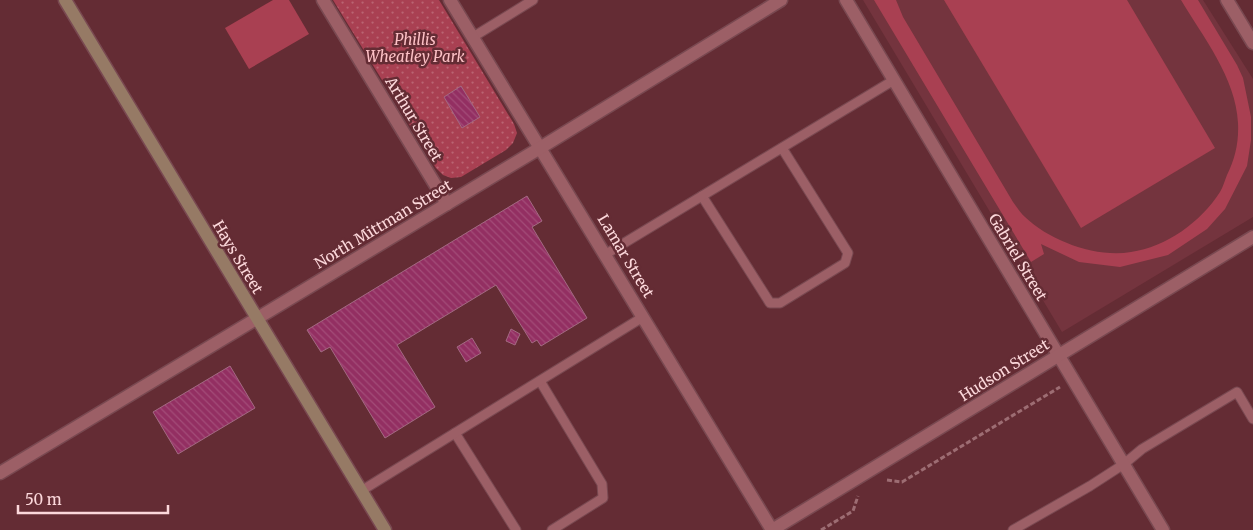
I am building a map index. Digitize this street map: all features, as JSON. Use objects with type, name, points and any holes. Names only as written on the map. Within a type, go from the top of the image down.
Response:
[{"type":"street","name":"Hays Street","points":[[65,0],[385,530]]},
{"type":"street","name":"Arthur Street","points":[[323,0],[447,204]]},
{"type":"street","name":"Lamar Street","points":[[450,0],[772,530]]},
{"type":"street","name":"North Mittman Street","points":[[0,473],[540,148],[781,0]]},
{"type":"street","name":"Gabriel Street","points":[[846,0],[1164,530]]},
{"type":"street","points":[[1226,0],[1253,43]]},
{"type":"street","name":"Hudson Street","points":[[772,530],[1253,237]]},
{"type":"lane","points":[[473,37],[533,0]]},
{"type":"lane","points":[[606,254],[894,80]]},
{"type":"lane","points":[[702,196],[770,303],[780,303],[845,264],[848,253],[782,148]]},
{"type":"lane","points":[[361,491],[643,317]]},
{"type":"lane","points":[[540,381],[602,484],[603,498],[552,530]]},
{"type":"lane","points":[[1013,530],[1090,486],[1124,464],[1142,449],[1237,392],[1253,419]]},
{"type":"lane","points":[[456,433],[516,530]]},
{"type":"path","points":[[879,484],[886,479],[902,482],[1049,392],[1074,380]]},
{"type":"path","points":[[821,530],[853,510],[858,496],[865,492]]},
{"type":"shaded area","points":[[863,0],[1203,0],[1253,79],[1253,217],[1062,332]]},
{"type":"green space","points":[[273,0],[289,0],[309,34],[249,69],[225,28]]},
{"type":"green space","name":"Phillis Wheatley Park","points":[[333,0],[439,0],[514,124],[517,133],[513,143],[506,150],[461,177],[451,178],[443,175],[436,168]]},
{"type":"green space","points":[[874,0],[896,0],[903,17],[1013,202],[1023,215],[1035,226],[1074,246],[1089,250],[1117,253],[1131,252],[1157,245],[1170,239],[1193,223],[1220,192],[1234,157],[1238,137],[1238,123],[1236,106],[1231,90],[1217,59],[1181,0],[1198,0],[1243,78],[1251,117],[1251,140],[1247,166],[1225,209],[1207,229],[1168,255],[1120,267],[1079,262],[1041,244],[1044,254],[1031,262]]},
{"type":"green space","points":[[944,0],[1127,0],[1215,148],[1081,228]]},
{"type":"building","points":[[461,86],[480,117],[462,128],[444,97]]},
{"type":"building","points":[[527,196],[542,221],[532,227],[587,318],[541,346],[537,340],[532,343],[496,285],[397,345],[435,407],[385,438],[330,347],[321,352],[307,330]]},
{"type":"building","points":[[511,329],[520,334],[515,345],[506,341]]},
{"type":"building","points":[[472,338],[481,353],[466,362],[457,347]]},
{"type":"building","points":[[230,366],[255,408],[178,454],[153,412]]}]
